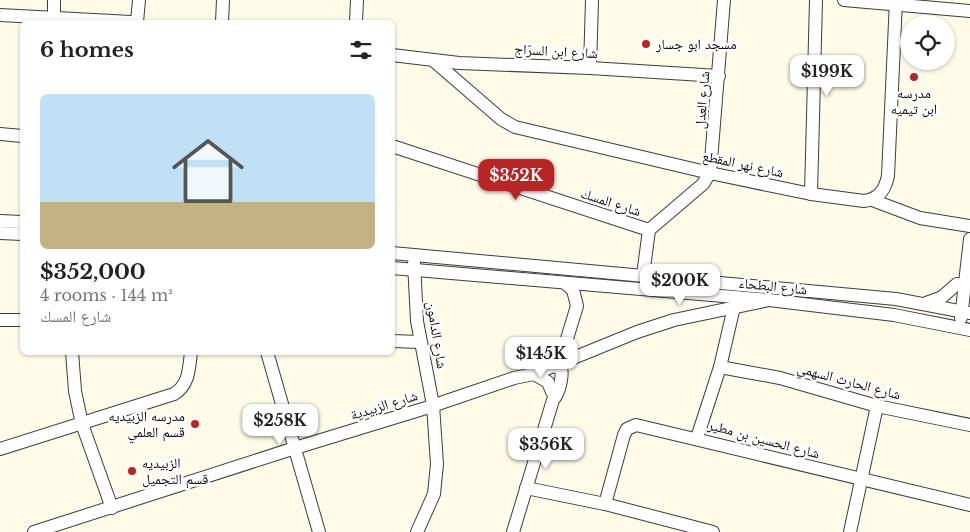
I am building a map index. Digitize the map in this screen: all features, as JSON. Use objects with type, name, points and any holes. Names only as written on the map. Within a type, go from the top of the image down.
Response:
[{"type":"street","points":[[54,0],[54,18]]},
{"type":"street","points":[[137,20],[139,0]]},
{"type":"street","points":[[222,20],[223,0]]},
{"type":"street","points":[[356,20],[357,0]]},
{"type":"street","points":[[590,68],[592,0]]},
{"type":"street","name":"شارع العدل","points":[[710,173],[724,0]]},
{"type":"street","points":[[811,194],[816,0]]},
{"type":"street","points":[[844,0],[896,2],[970,11]]},
{"type":"street","points":[[872,200],[882,193],[888,176],[896,2]]},
{"type":"street","points":[[0,15],[92,20]]},
{"type":"street","name":"شارع ابن السرّاج","points":[[395,55],[434,60],[719,76]]},
{"type":"street","name":"شارع نهر المقطع","points":[[434,60],[501,119],[515,127],[710,173],[811,194],[854,201],[872,200]]},
{"type":"street","points":[[0,134],[20,136]]},
{"type":"street","name":"شارع المسك","points":[[395,147],[649,230]]},
{"type":"street","points":[[643,275],[649,230],[703,184],[710,173]]},
{"type":"street","points":[[872,200],[920,218],[970,226]]},
{"type":"street","points":[[0,221],[20,222]]},
{"type":"street","points":[[0,233],[20,234]]},
{"type":"street","points":[[960,328],[970,238]]},
{"type":"street","name":"شارع البطحاء","points":[[395,253],[896,299],[962,311]]},
{"type":"street","name":"شارع الدامون","points":[[414,255],[420,342],[434,405],[437,478],[434,494],[417,532]]},
{"type":"street","name":"شارع البطحاء","points":[[395,268],[769,300],[894,315],[960,328]]},
{"type":"street","points":[[923,304],[942,297],[966,274]]},
{"type":"street","points":[[513,532],[553,396],[576,306],[573,290],[564,283]]},
{"type":"street","points":[[957,284],[962,311]]},
{"type":"street","name":"شارع الزبيدية","points":[[34,532],[514,378],[534,374],[637,332],[674,320],[769,300]]},
{"type":"street","points":[[697,438],[720,367],[734,307]]},
{"type":"street","points":[[0,320],[20,320]]},
{"type":"street","points":[[395,341],[420,342]]},
{"type":"street","points":[[72,355],[75,390],[82,424],[112,508]]},
{"type":"street","points":[[0,449],[165,398],[180,390],[189,372],[191,355]]},
{"type":"street","points":[[268,355],[319,532]]},
{"type":"street","points":[[561,378],[578,356]]},
{"type":"street","name":"شارع الزبيدية","points":[[514,378],[524,372],[554,362],[560,364]]},
{"type":"street","points":[[553,396],[558,393],[561,378],[560,364]]},
{"type":"street","name":"شارع الحارث السهمي","points":[[720,367],[780,378],[877,406],[970,425]]},
{"type":"street","points":[[534,374],[548,382],[553,396]]},
{"type":"street","points":[[850,532],[877,406]]},
{"type":"street","name":"شارع الحسين بن مطير","points":[[605,504],[624,435],[631,426],[643,425],[970,505]]},
{"type":"street","points":[[526,488],[605,504],[714,532]]},
{"type":"place","name":"مسجد ابو جسار","points":[[646,44]]},
{"type":"place","name":"مدرسه ابن تيميه","points":[[914,77]]},
{"type":"place","name":"مدرسه الزبيديه قسم العلمي","points":[[195,424]]},
{"type":"place","name":"الزبيديه قسم التجميل","points":[[132,471]]}]
